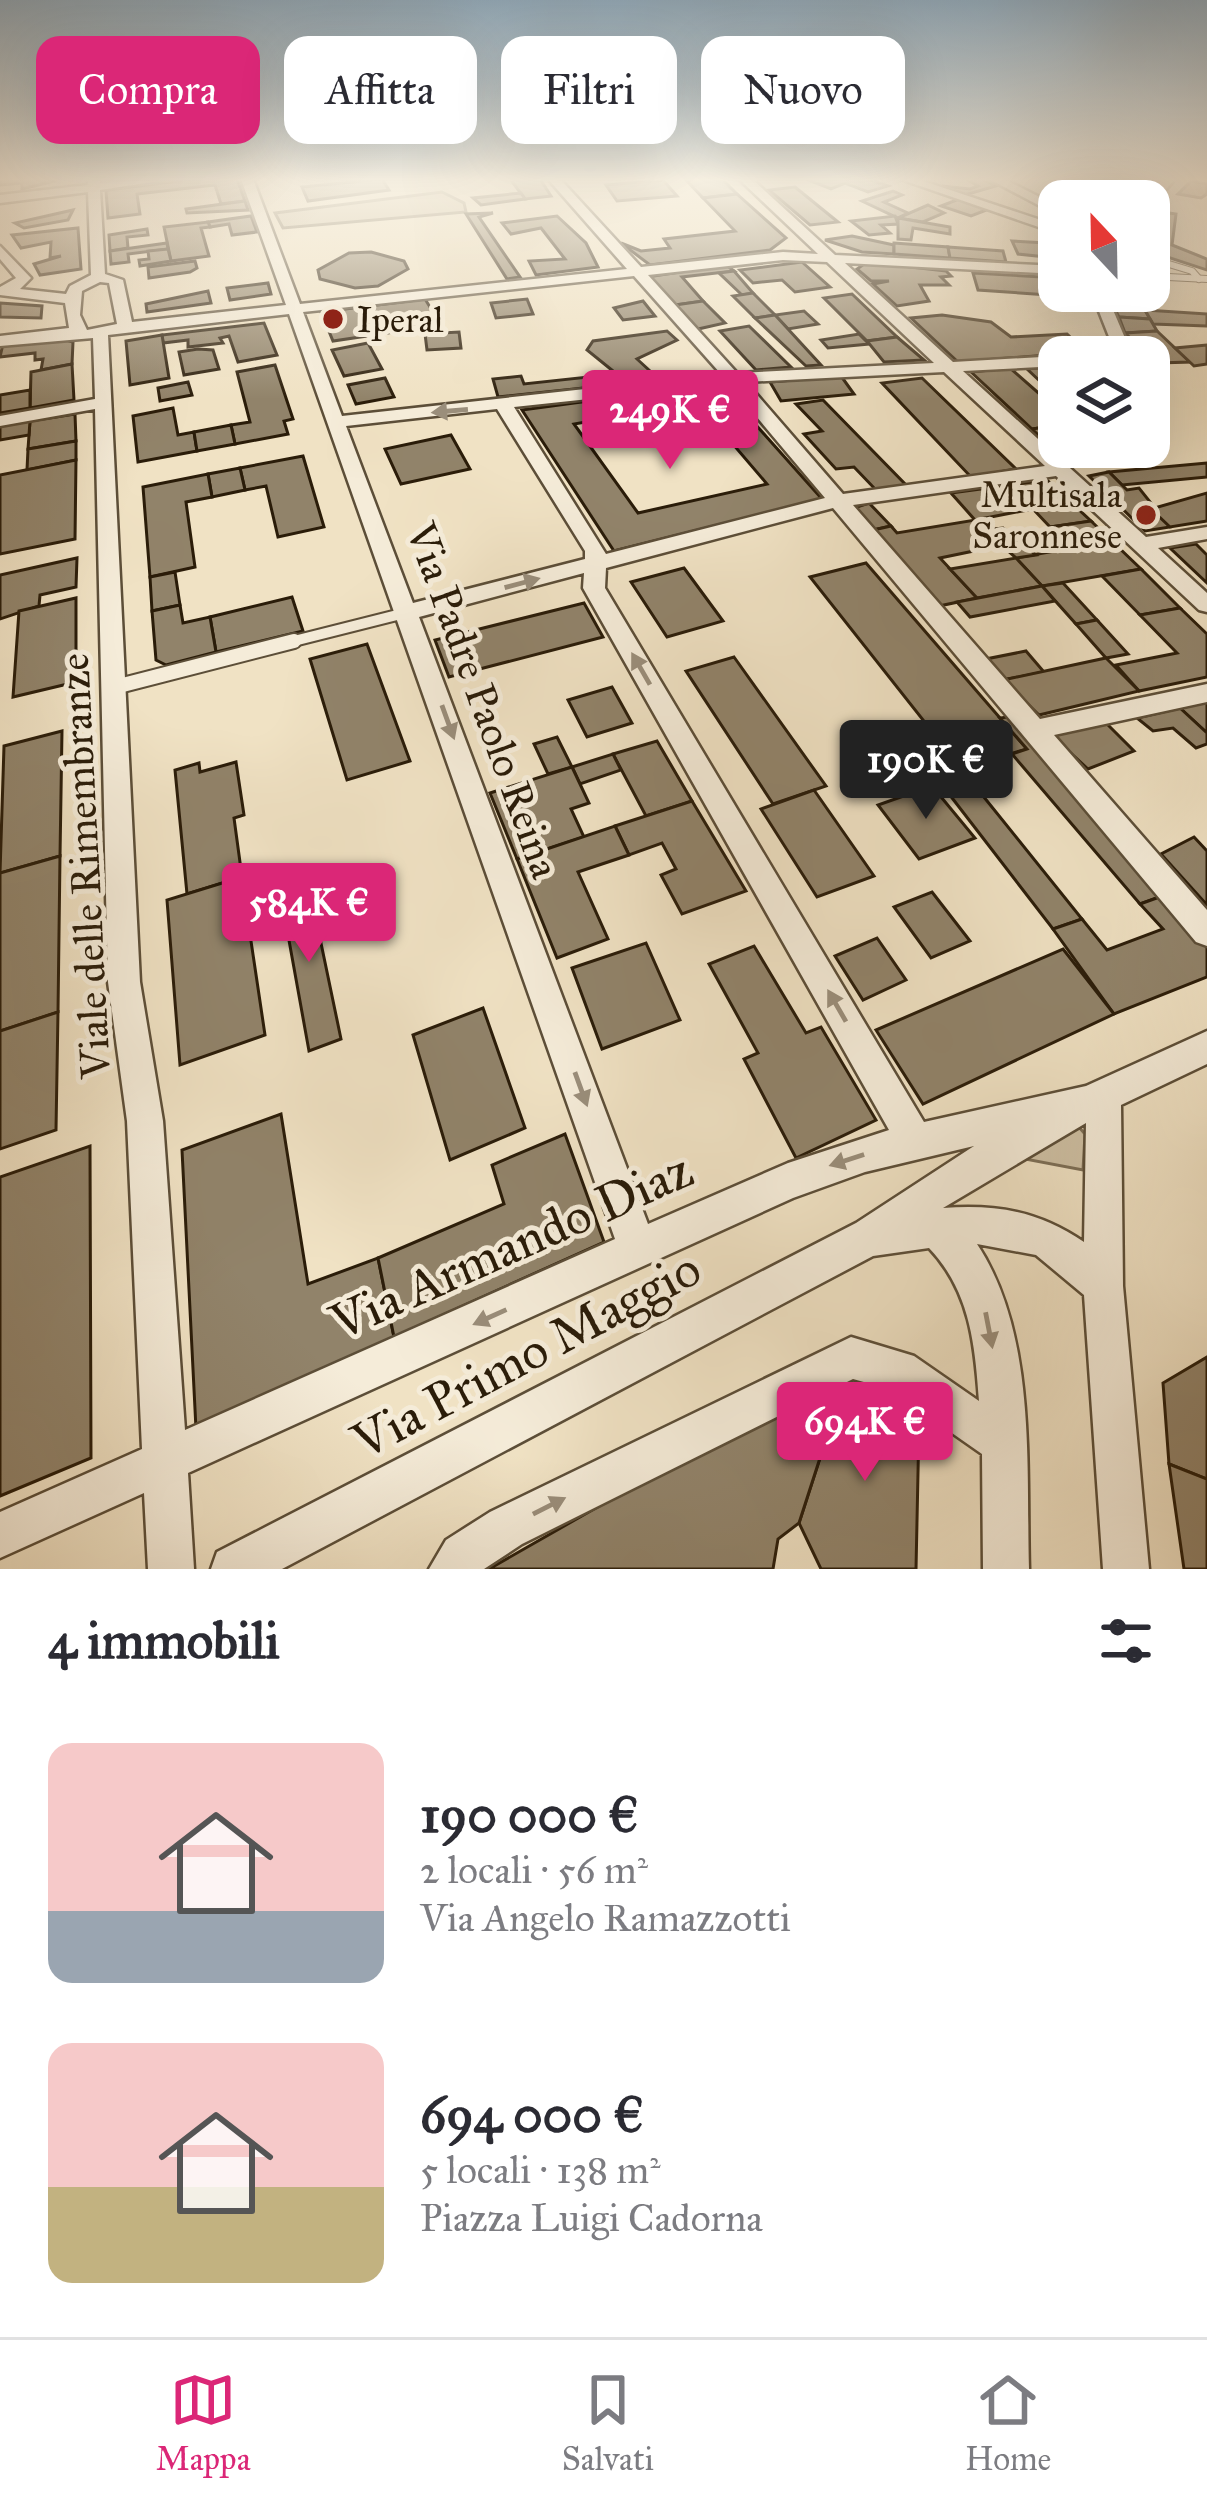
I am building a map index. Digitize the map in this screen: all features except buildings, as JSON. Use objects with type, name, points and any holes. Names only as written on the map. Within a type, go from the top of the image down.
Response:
[{"type":"street","points":[[2,252],[24,278],[4,292]]},
{"type":"street","points":[[97,252],[98,278]]},
{"type":"street","name":"Via Padre Paolo Reina","points":[[273,252],[409,613],[639,1251]]},
{"type":"street","points":[[617,252],[733,378],[1207,932]]},
{"type":"street","points":[[823,252],[1207,605]]},
{"type":"street","points":[[0,341],[291,307],[826,255],[1038,269]]},
{"type":"street","points":[[72,299],[75,289],[98,278],[116,280],[101,332]]},
{"type":"street","points":[[4,292],[72,299],[101,332]]},
{"type":"street","name":"Viale delle Rimembranze","points":[[101,332],[124,982],[145,1121],[171,1569]]},
{"type":"street","points":[[335,422],[733,378],[1038,362]]},
{"type":"street","points":[[0,421],[106,402]]},
{"type":"street","points":[[504,406],[598,562],[594,588],[917,1144]]},
{"type":"street","points":[[409,613],[836,501],[1060,470]]},
{"type":"street","points":[[1141,544],[1207,533]]},
{"type":"street","points":[[1034,730],[1207,693]]},
{"type":"street","points":[[870,1238],[946,1180],[1094,1097],[1207,1047]]},
{"type":"street","points":[[1094,1097],[1103,1286],[1126,1569]]},
{"type":"street","name":"Via Armando Diaz","points":[[0,1535],[839,1162],[1094,1097]]},
{"type":"street","points":[[870,1238],[1018,1225],[1046,1234],[1074,1253],[1103,1286]]},
{"type":"street","points":[[937,1229],[967,1262],[986,1310],[998,1379],[1006,1569]]},
{"type":"street","name":"Via Primo Maggio","points":[[234,1569],[870,1238]]},
{"type":"street","points":[[452,1569],[462,1556],[506,1528],[851,1358],[899,1371],[1000,1441]]},
{"type":"lane","points":[[1170,264],[1203,279]]},
{"type":"lane","points":[[1170,277],[1203,279]]},
{"type":"lane","points":[[115,687],[409,613]]},
{"type":"shaded area","points":[[1078,1126],[1085,1134],[1083,1170],[1015,1157]]},
{"type":"place","name":"Iperal","points":[[333,319]]},
{"type":"place","name":"Multisala Saronnese","points":[[1146,515]]}]
